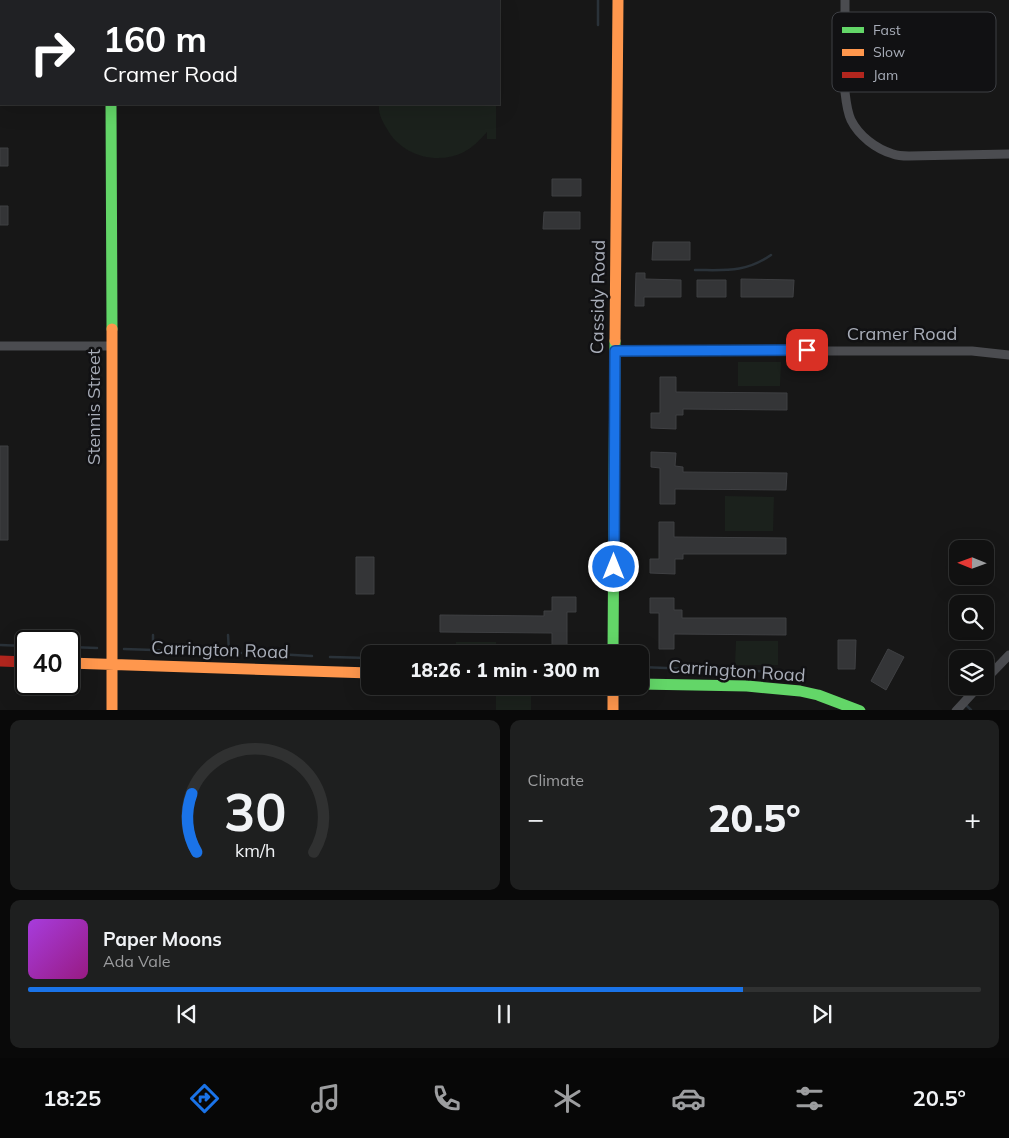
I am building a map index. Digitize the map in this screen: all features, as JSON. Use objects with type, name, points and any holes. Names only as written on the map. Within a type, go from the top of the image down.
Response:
[{"type":"street","name":"Cassidy Road","points":[[613,645],[618,0]]},
{"type":"street","points":[[845,92],[851,119],[858,130],[878,148],[895,155],[1009,154]]},
{"type":"street","name":"Stennis Street","points":[[111,105],[112,710]]},
{"type":"street","points":[[0,346],[111,346]]},
{"type":"street","name":"Cramer Road","points":[[615,351],[962,351],[1009,355]]},
{"type":"street","points":[[994,671],[1009,655]]},
{"type":"street","points":[[0,661],[15,662]]},
{"type":"street","name":"Carrington Road","points":[[80,664],[361,673]]},
{"type":"street","name":"Carrington Road","points":[[649,684],[739,686],[800,691],[818,695],[860,710]]},
{"type":"street","points":[[613,695],[613,710]]},
{"type":"street","points":[[956,710],[970,695]]},
{"type":"shaded area","points":[[379,105],[496,105],[496,139],[487,139],[487,132],[470,148],[454,156],[431,158],[421,156],[401,146],[393,138],[379,111]]},
{"type":"shaded area","points":[[738,362],[781,362],[780,386],[738,386]]},
{"type":"shaded area","points":[[725,496],[774,497],[773,531],[725,531]]},
{"type":"shaded area","points":[[736,641],[778,641],[778,665],[735,665]]},
{"type":"shaded area","points":[[456,642],[496,642],[496,645],[456,645]]},
{"type":"shaded area","points":[[496,695],[531,695],[531,710],[496,710]]},
{"type":"building","points":[[0,148],[8,148],[8,166],[0,166]]},
{"type":"building","points":[[552,179],[581,179],[581,196],[552,196]]},
{"type":"building","points":[[0,206],[8,206],[8,225],[0,225]]},
{"type":"building","points":[[544,212],[580,212],[580,229],[543,229]]},
{"type":"building","points":[[653,242],[690,242],[690,260],[652,260]]},
{"type":"building","points":[[636,273],[645,273],[645,279],[681,280],[681,297],[644,297],[644,306],[635,306]]},
{"type":"building","points":[[741,279],[794,280],[793,297],[741,297]]},
{"type":"building","points":[[697,280],[726,280],[726,297],[697,297]]},
{"type":"building","points":[[660,377],[676,377],[676,392],[787,393],[787,410],[683,409],[683,415],[676,415],[676,429],[651,428],[651,413],[660,413]]},
{"type":"building","points":[[0,446],[8,446],[8,540],[0,540]]},
{"type":"building","points":[[651,452],[676,453],[675,466],[683,467],[683,472],[787,473],[786,490],[675,489],[675,504],[660,504],[660,468],[651,467]]},
{"type":"building","points":[[659,522],[674,522],[674,537],[786,538],[786,554],[683,554],[683,559],[675,559],[675,574],[650,573],[650,559],[659,559]]},
{"type":"building","points":[[356,557],[374,557],[374,594],[356,594]]},
{"type":"building","points":[[552,597],[576,597],[576,612],[567,612],[567,645],[552,645],[552,633],[440,632],[440,615],[544,616],[544,611],[552,611]]},
{"type":"building","points":[[650,598],[674,598],[674,610],[682,610],[682,618],[786,618],[786,635],[674,634],[674,649],[659,649],[659,613],[650,613]]},
{"type":"building","points":[[838,640],[856,640],[855,669],[838,669]]},
{"type":"building","points":[[888,649],[904,657],[886,690],[871,681]]},
{"type":"waterway","points":[[598,0],[598,25]]},
{"type":"waterway","points":[[695,270],[743,268],[762,261],[771,255]]},
{"type":"waterway","points":[[153,635],[153,650]]},
{"type":"waterway","points":[[228,635],[229,651]]},
{"type":"waterway","points":[[0,645],[15,646]]},
{"type":"waterway","points":[[80,647],[97,648]]},
{"type":"waterway","points":[[124,649],[241,653]]},
{"type":"waterway","points":[[258,653],[312,656]]},
{"type":"waterway","points":[[330,657],[361,658]]},
{"type":"waterway","points":[[649,667],[746,671]]},
{"type":"waterway","points":[[750,671],[794,672]]},
{"type":"waterway","points":[[965,704],[971,710]]},
{"type":"traffic: fast","points":[[111,105],[112,329]]},
{"type":"traffic: fast","points":[[613,645],[615,341]]},
{"type":"traffic: fast","points":[[649,684],[747,686],[800,691],[818,695],[857,710]]},
{"type":"traffic: slow","points":[[615,341],[618,0]]},
{"type":"traffic: slow","points":[[112,329],[112,710]]},
{"type":"traffic: slow","points":[[80,663],[361,673]]},
{"type":"traffic: slow","points":[[613,695],[613,710]]},
{"type":"traffic: jam","points":[[0,661],[15,662]]},
{"type":"route","points":[[614,567],[615,351],[807,350]]}]
